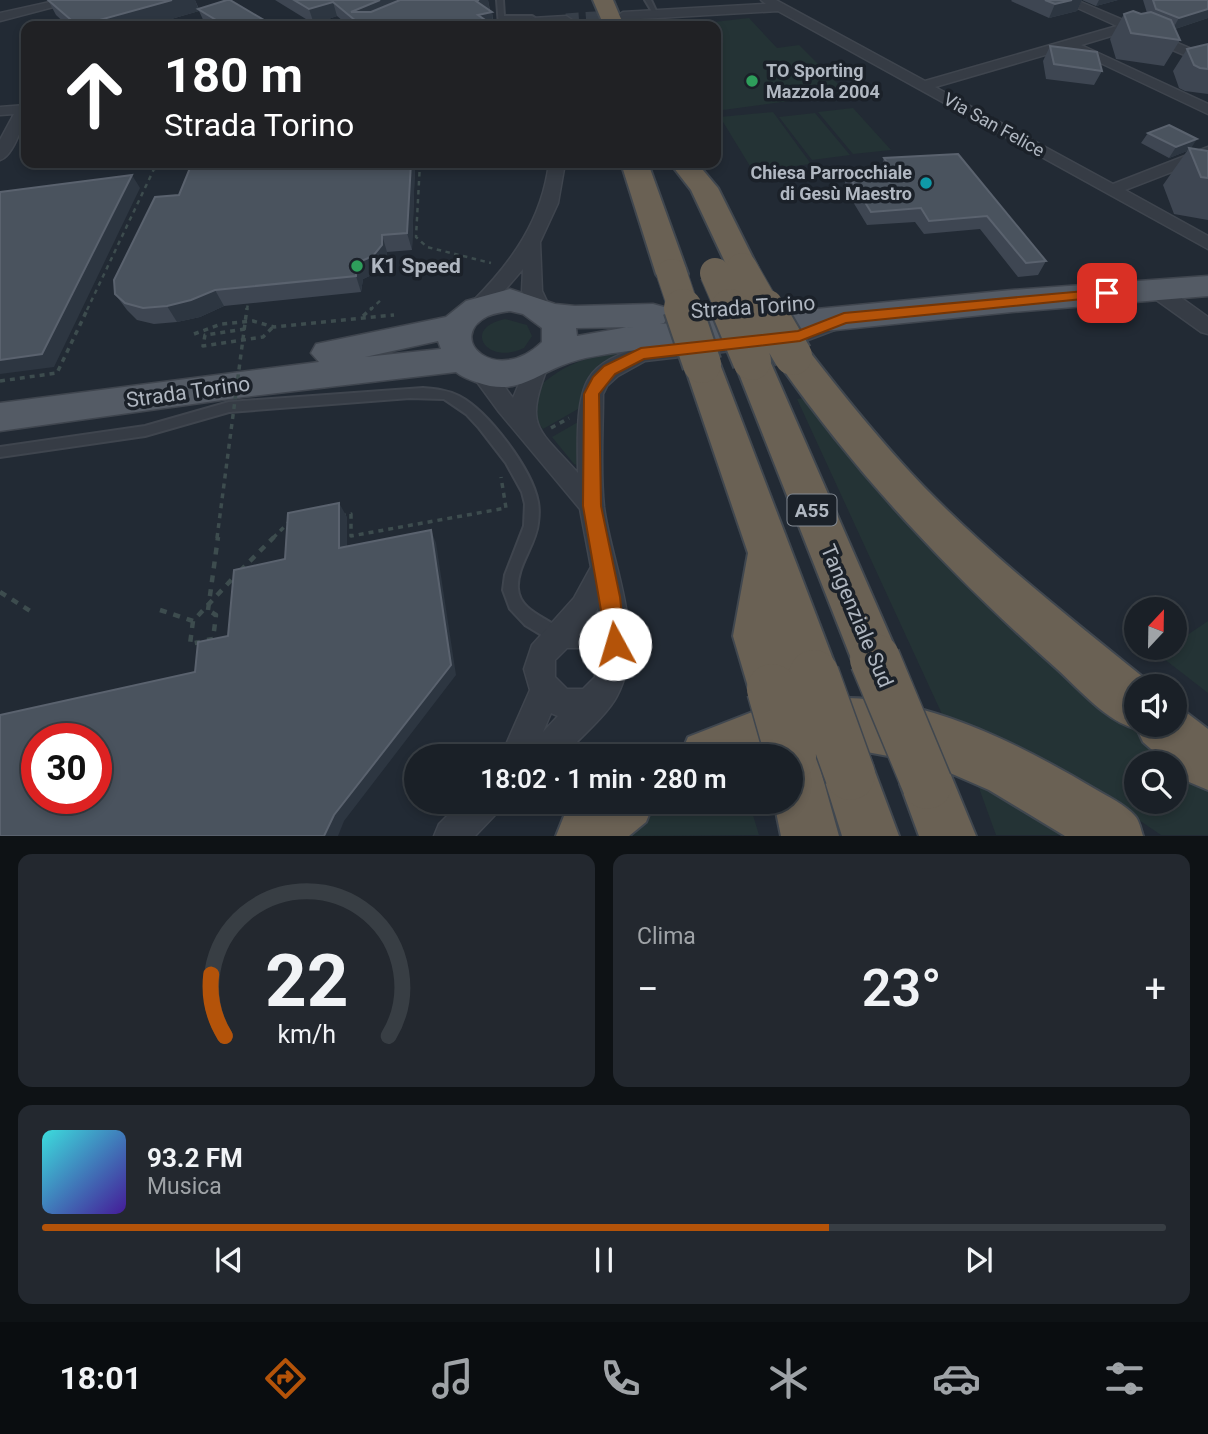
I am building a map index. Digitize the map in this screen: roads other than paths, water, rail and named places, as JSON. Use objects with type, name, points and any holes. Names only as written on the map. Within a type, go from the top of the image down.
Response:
[{"type":"highway","points":[[576,0],[584,21]]},
{"type":"highway","points":[[603,0],[618,21]]},
{"type":"highway","name":"A55","points":[[636,168],[702,365],[770,549],[757,636],[793,682]]},
{"type":"highway","name":"Tangenziale Sud","points":[[674,168],[772,358],[875,659],[948,835]]},
{"type":"highway","points":[[686,168],[704,188],[728,271]]},
{"type":"highway","points":[[772,358],[850,435],[930,524],[1029,614],[1124,694]]},
{"type":"highway","points":[[793,682],[793,744]]},
{"type":"highway","points":[[793,682],[850,775],[871,835]]},
{"type":"highway","points":[[738,744],[769,732],[804,724],[834,722],[878,725],[917,735],[1001,769],[1049,794],[1115,835]]},
{"type":"highway","points":[[1177,737],[1208,762]]},
{"type":"highway","points":[[803,806],[810,835]]},
{"type":"highway","points":[[584,835],[611,814]]},
{"type":"main road","name":"Strada Torino","points":[[545,310],[575,317],[626,316],[1208,271]]},
{"type":"main road","name":"Strada Torino","points":[[543,361],[584,346],[628,338],[1208,286]]},
{"type":"main road","points":[[510,300],[545,310],[557,323],[559,334],[556,346],[543,361],[505,374],[470,365],[454,349],[453,337],[468,316],[510,300]]},
{"type":"main road","name":"Strada Torino","points":[[0,399],[305,357],[468,316]]},
{"type":"main road","name":"Strada Torino","points":[[0,417],[243,384],[470,365]]},
{"type":"street","points":[[0,18],[74,0]]},
{"type":"street","name":"Via San Felice","points":[[709,10],[734,0]]},
{"type":"street","points":[[1066,0],[1205,59]]},
{"type":"street","name":"Via San Felice","points":[[618,21],[656,14],[771,2],[1208,243]]},
{"type":"street","points":[[532,18],[566,20]]},
{"type":"street","points":[[923,86],[1129,27]]},
{"type":"street","points":[[1069,44],[1208,110]]},
{"type":"street","points":[[0,111],[21,108]]},
{"type":"street","points":[[0,155],[21,115]]},
{"type":"street","points":[[1111,190],[1208,152]]},
{"type":"street","points":[[468,316],[514,270],[532,243],[555,184],[557,168]]},
{"type":"street","points":[[532,243],[532,290],[545,310]]},
{"type":"street","points":[[1155,289],[1208,327]]},
{"type":"street","points":[[553,744],[604,688],[616,657],[610,597],[592,506],[592,394],[598,381],[610,370],[641,354],[800,336],[844,318]]},
{"type":"street","points":[[529,431],[523,401],[543,361]]},
{"type":"street","points":[[470,365],[592,506]]},
{"type":"street","points":[[558,637],[580,633],[600,642],[607,652],[611,665],[604,688],[585,704],[567,705],[554,699],[545,690],[539,674],[540,661],[545,650],[584,607],[603,570]]},
{"type":"street","points":[[522,744],[545,690]]},
{"type":"street","points":[[451,835],[472,814]]},
{"type":"lane","points":[[500,0],[501,21]]},
{"type":"lane","points":[[648,0],[656,14]]},
{"type":"lane","points":[[509,21],[532,18]]},
{"type":"lane","points":[[0,452],[157,429],[228,407],[444,395],[465,405],[506,452],[523,478],[532,503],[532,520],[511,573],[510,587],[514,602],[523,613],[541,628],[558,637]]},
{"type":"tunnel","points":[[566,20],[623,16]]},
{"type":"place","name":"TO Sporting Mazzola 2004","points":[[752,81]]},
{"type":"place","name":"Chiesa Parrocchiale di Gesù Maestro","points":[[926,183]]},
{"type":"place","name":"K1 Speed","points":[[357,266]]}]
